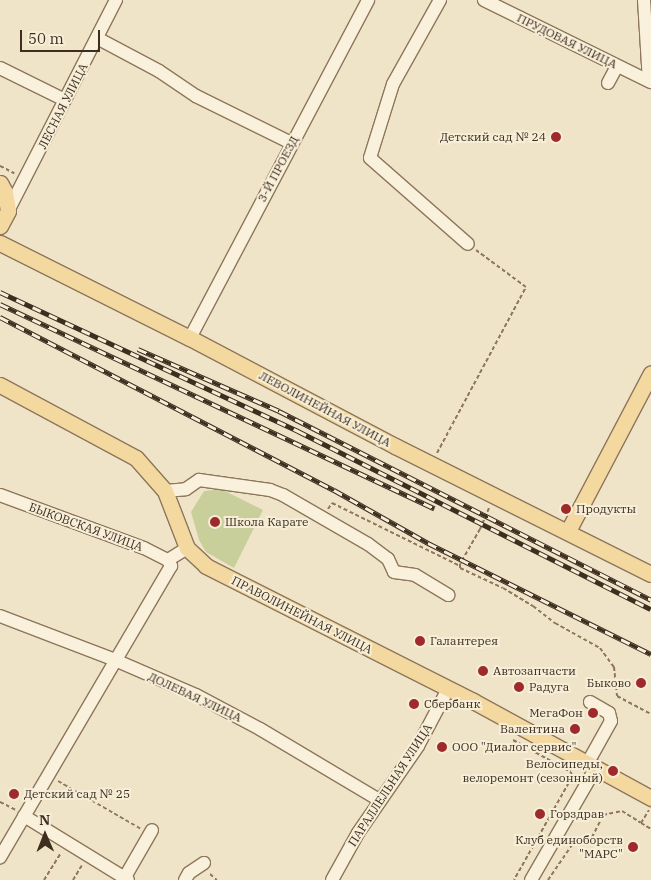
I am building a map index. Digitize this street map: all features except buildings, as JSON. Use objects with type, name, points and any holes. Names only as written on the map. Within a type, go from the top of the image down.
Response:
[{"type":"main road","points":[[0,183],[5,192],[8,211],[0,226]]},
{"type":"main road","name":"ЛЕВОЛИНЕЙНАЯ УЛИЦА","points":[[0,243],[651,574]]},
{"type":"main road","points":[[568,531],[651,373]]},
{"type":"main road","name":"ПРАВОЛИНЕЙНАЯ УЛИЦА","points":[[0,385],[136,458],[165,491],[187,548],[206,566],[448,689],[651,798]]},
{"type":"street","name":"ЛЕСНАЯ УЛИЦА","points":[[8,211],[116,0]]},
{"type":"street","name":"3-Й ПРОЕЗД","points":[[190,338],[368,0]]},
{"type":"street","points":[[440,0],[393,84],[370,158],[468,244]]},
{"type":"street","name":"ПРУДОВАЯ УЛИЦА","points":[[484,0],[650,81]]},
{"type":"street","points":[[644,0],[650,81]]},
{"type":"street","points":[[97,38],[159,71],[196,96],[291,143]]},
{"type":"street","points":[[608,83],[617,66]]},
{"type":"street","points":[[0,68],[65,100]]},
{"type":"street","points":[[165,491],[186,489],[199,480],[218,481],[283,494],[388,559],[394,572],[415,575],[448,595]]},
{"type":"street","name":"БЫКОВСКАЯ УЛИЦА","points":[[0,495],[144,548],[169,561]]},
{"type":"street","points":[[0,858],[114,660],[170,569],[169,561],[187,548]]},
{"type":"street","name":"ДОЛЕВАЯ УЛИЦА","points":[[0,616],[114,660],[196,695],[238,716],[379,800]]},
{"type":"street","name":"ПАРАЛЛЕЛЬНАЯ УЛИЦА","points":[[332,880],[379,800],[418,746],[448,689]]},
{"type":"street","points":[[531,880],[591,766],[611,719],[606,711],[590,702]]},
{"type":"street","points":[[24,816],[127,879],[150,832]]},
{"type":"street","points":[[185,880],[189,874],[204,863]]},
{"type":"path","points":[[0,166],[16,174]]},
{"type":"path","points":[[432,464],[526,287],[468,244]]},
{"type":"path","points":[[460,566],[496,495]]},
{"type":"path","points":[[321,518],[332,503],[526,601],[555,624],[600,648],[614,667],[617,696],[651,714]]},
{"type":"path","points":[[513,740],[571,772],[572,777],[514,880]]},
{"type":"path","points":[[47,775],[150,832]]},
{"type":"path","points":[[0,802],[24,816]]},
{"type":"path","points":[[641,824],[651,805]]},
{"type":"path","points":[[548,880],[576,839],[589,843],[603,816],[612,812],[622,811],[651,829]]},
{"type":"path","points":[[612,812],[613,817]]},
{"type":"path","points":[[44,880],[68,842]]},
{"type":"path","points":[[73,880],[88,855]]},
{"type":"green space","points":[[221,489],[263,510],[234,568],[206,552],[199,540],[191,512],[204,491]]},
{"type":"railway","points":[[0,292],[298,431],[651,609]]},
{"type":"railway","points":[[0,304],[434,508]]},
{"type":"railway","points":[[0,317],[334,490],[428,543],[651,654]]},
{"type":"railway","points":[[138,349],[279,411],[651,600]]},
{"type":"place","name":"Детский сад № 24","points":[[556,137]]},
{"type":"place","name":"Продукты","points":[[566,509]]},
{"type":"place","name":"Школа Карате","points":[[215,522]]},
{"type":"place","name":"Галантерея","points":[[420,641]]},
{"type":"place","name":"Автозапчасти","points":[[483,671]]},
{"type":"place","name":"Быково","points":[[641,683]]},
{"type":"place","name":"Радуга","points":[[519,687]]},
{"type":"place","name":"Сбербанк","points":[[414,704]]},
{"type":"place","name":"МегаФон","points":[[593,713]]},
{"type":"place","name":"Валентина","points":[[575,729]]},
{"type":"place","name":"ООО \"Диалог cервис\"","points":[[442,747]]},
{"type":"place","name":"Велосипеды, велоремонт (сезонный)","points":[[613,771]]},
{"type":"place","name":"Детский сад № 25","points":[[14,794]]},
{"type":"place","name":"Горздрав","points":[[540,814]]},
{"type":"place","name":"Клуб единоборств \"МАРС\"","points":[[633,847]]}]
